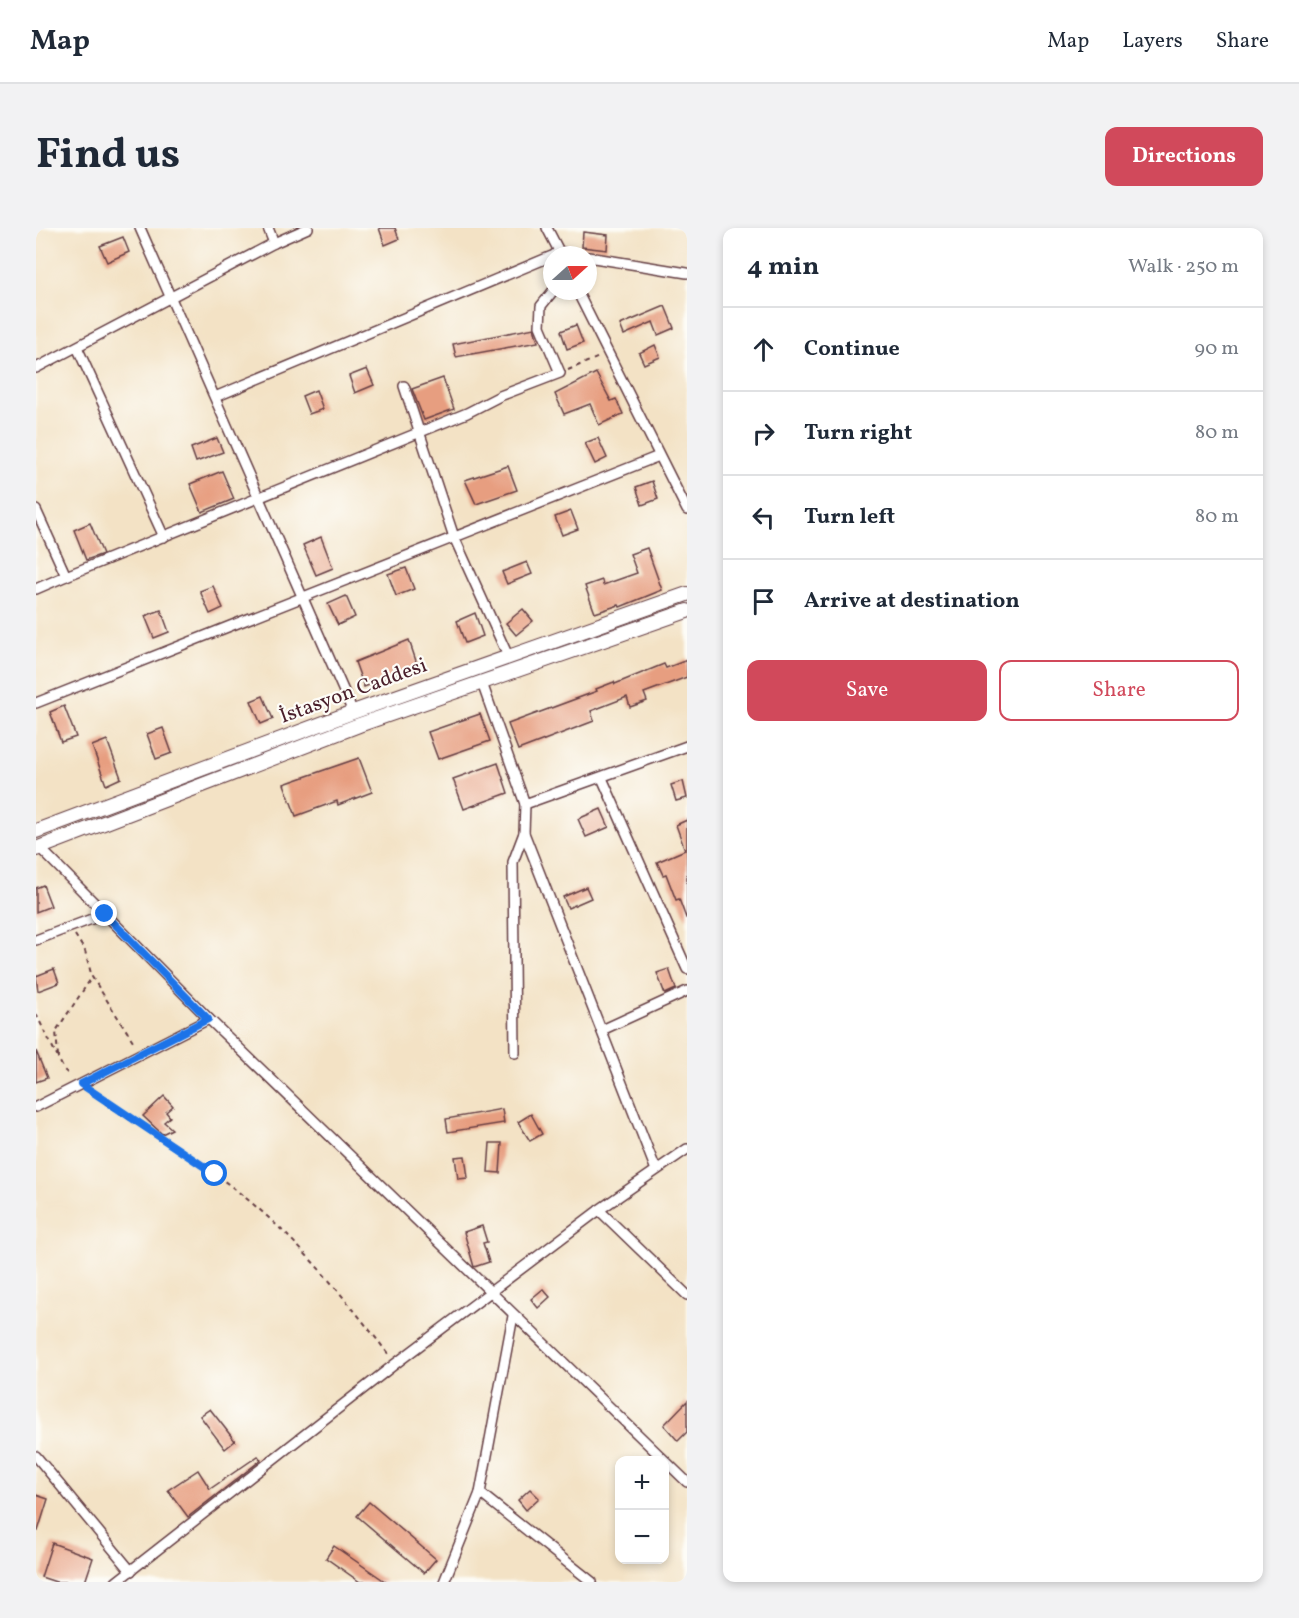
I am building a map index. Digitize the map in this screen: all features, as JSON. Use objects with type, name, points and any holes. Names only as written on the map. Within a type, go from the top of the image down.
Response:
[{"type":"main road","name":"İstasyon Caddesi","points":[[36,831],[353,712],[687,594]]},
{"type":"main road","points":[[38,849],[359,726],[687,611]]},
{"type":"street","points":[[140,228],[353,712]]},
{"type":"street","points":[[268,228],[274,243]]},
{"type":"street","points":[[36,368],[274,243],[308,228]]},
{"type":"street","points":[[547,228],[553,246]]},
{"type":"street","points":[[597,258],[687,273]]},
{"type":"street","points":[[215,397],[543,259]]},
{"type":"street","points":[[36,589],[560,373],[540,326],[541,306],[546,300]]},
{"type":"street","points":[[581,300],[687,510]]},
{"type":"street","points":[[77,347],[164,537]]},
{"type":"street","points":[[404,386],[454,537],[508,656]]},
{"type":"street","points":[[36,703],[659,456]]},
{"type":"street","points":[[36,510],[66,576]]},
{"type":"street","points":[[482,683],[525,804],[524,832],[513,862],[515,1053]]},
{"type":"street","points":[[525,804],[687,746]]},
{"type":"street","points":[[602,778],[687,969]]},
{"type":"street","points":[[524,832],[656,1170]]},
{"type":"street","points":[[38,849],[208,1019],[687,1482]]},
{"type":"street","points":[[36,940],[105,914]]},
{"type":"street","points":[[602,1029],[687,991]]},
{"type":"street","points":[[36,1107],[208,1019]]},
{"type":"street","points":[[116,1582],[395,1364],[599,1210],[687,1149]]},
{"type":"street","points":[[599,1210],[687,1295]]},
{"type":"street","points":[[444,1582],[480,1492],[513,1316]]},
{"type":"street","points":[[36,1456],[130,1571]]},
{"type":"street","points":[[480,1492],[592,1582]]},
{"type":"path","points":[[560,373],[607,353]]},
{"type":"path","points":[[71,927],[85,951],[92,977],[140,1055]]},
{"type":"path","points":[[58,1057],[56,1031],[92,977]]},
{"type":"path","points":[[36,1014],[64,1071],[215,1174],[302,1246],[395,1364]]},
{"type":"building","points":[[379,228],[395,228],[399,239],[385,245]]},
{"type":"building","points":[[583,232],[608,235],[607,250],[597,249],[597,246],[582,246]]},
{"type":"building","points":[[123,237],[129,252],[107,262],[100,246]]},
{"type":"building","points":[[665,306],[674,328],[658,335],[653,322],[624,335],[620,325]]},
{"type":"building","points":[[576,325],[583,343],[567,349],[561,331]]},
{"type":"building","points":[[534,328],[538,342],[456,357],[453,344]]},
{"type":"building","points":[[655,345],[660,357],[644,364],[639,353]]},
{"type":"building","points":[[367,369],[374,385],[355,393],[349,376]]},
{"type":"building","points":[[596,373],[611,401],[616,399],[623,414],[599,425],[590,404],[564,414],[555,394]]},
{"type":"building","points":[[443,378],[454,409],[424,420],[412,389]]},
{"type":"building","points":[[316,390],[323,409],[309,414],[302,396]]},
{"type":"building","points":[[217,438],[223,452],[196,462],[191,448]]},
{"type":"building","points":[[598,438],[607,458],[595,464],[585,443]]},
{"type":"building","points":[[508,466],[517,490],[476,504],[465,480]]},
{"type":"building","points":[[222,471],[234,499],[202,512],[190,484]]},
{"type":"building","points":[[652,481],[658,499],[642,505],[636,487]]},
{"type":"building","points":[[571,511],[578,529],[562,535],[555,517]]},
{"type":"building","points":[[90,523],[103,554],[86,560],[74,530]]},
{"type":"building","points":[[321,537],[333,568],[316,575],[303,545]]},
{"type":"building","points":[[647,548],[662,590],[620,607],[619,605],[595,613],[585,586],[602,580],[603,585],[637,573],[630,554]]},
{"type":"building","points":[[527,562],[532,574],[507,584],[502,572]]},
{"type":"building","points":[[406,568],[414,589],[396,596],[388,574]]},
{"type":"building","points":[[213,586],[223,608],[210,614],[200,591]]},
{"type":"building","points":[[346,596],[355,617],[338,625],[328,604]]},
{"type":"building","points":[[523,609],[533,621],[516,635],[506,623]]},
{"type":"building","points":[[161,610],[169,632],[154,638],[145,616]]},
{"type":"building","points":[[475,613],[483,636],[465,643],[457,621]]},
{"type":"building","points":[[409,640],[419,670],[401,676],[400,673],[364,687],[355,662]]},
{"type":"building","points":[[687,660],[687,677],[644,693],[647,701],[630,707],[627,697],[591,711],[594,721],[518,750],[508,724],[664,664],[666,668]]},
{"type":"building","points":[[263,696],[273,719],[261,724],[251,701]]},
{"type":"building","points":[[64,706],[76,737],[61,742],[50,712]]},
{"type":"building","points":[[480,714],[490,741],[438,759],[428,732]]},
{"type":"building","points":[[163,728],[172,753],[156,759],[147,734]]},
{"type":"building","points":[[107,740],[121,778],[106,785],[92,746]]},
{"type":"building","points":[[359,758],[372,792],[338,805],[337,801],[296,816],[284,784]]},
{"type":"building","points":[[498,763],[508,793],[464,809],[453,779]]},
{"type":"building","points":[[683,781],[687,798],[676,801],[671,785]]},
{"type":"building","points":[[601,809],[609,827],[586,837],[578,819]]},
{"type":"building","points":[[687,820],[686,918],[679,899],[676,900],[666,874],[663,875],[657,862],[685,850],[676,825]]},
{"type":"building","points":[[43,885],[51,906],[36,912],[36,888]]},
{"type":"building","points":[[586,887],[591,898],[568,908],[563,897]]},
{"type":"building","points":[[54,969],[59,983],[38,991],[36,976]]},
{"type":"building","points":[[669,969],[676,989],[665,994],[657,973]]},
{"type":"building","points":[[36,1051],[47,1078],[36,1082]]},
{"type":"building","points":[[164,1096],[173,1106],[166,1112],[170,1117],[164,1122],[172,1129],[162,1134],[143,1116]]},
{"type":"building","points":[[502,1109],[504,1123],[448,1132],[446,1119]]},
{"type":"building","points":[[531,1114],[542,1134],[530,1141],[518,1122]]},
{"type":"building","points":[[490,1143],[502,1143],[500,1173],[488,1172]]},
{"type":"building","points":[[465,1156],[468,1178],[458,1179],[455,1157]]},
{"type":"building","points":[[482,1226],[487,1242],[483,1243],[489,1262],[474,1267],[464,1232]]},
{"type":"building","points":[[543,1289],[550,1297],[538,1308],[531,1299]]},
{"type":"building","points":[[687,1401],[687,1432],[678,1441],[664,1425]]},
{"type":"building","points":[[210,1409],[235,1441],[225,1449],[200,1416]]},
{"type":"building","points":[[258,1456],[261,1460],[188,1517],[168,1490],[198,1470],[210,1489]]},
{"type":"building","points":[[530,1489],[539,1498],[526,1510],[518,1500]]},
{"type":"building","points":[[36,1495],[48,1499],[38,1531],[36,1530]]},
{"type":"building","points":[[369,1502],[436,1559],[424,1573],[357,1516]]},
{"type":"building","points":[[52,1543],[93,1558],[85,1582],[56,1582],[41,1577]]},
{"type":"building","points":[[334,1546],[386,1582],[360,1582],[326,1558]]},
{"type":"route","points":[[105,914],[208,1019],[81,1084],[215,1174]]}]
